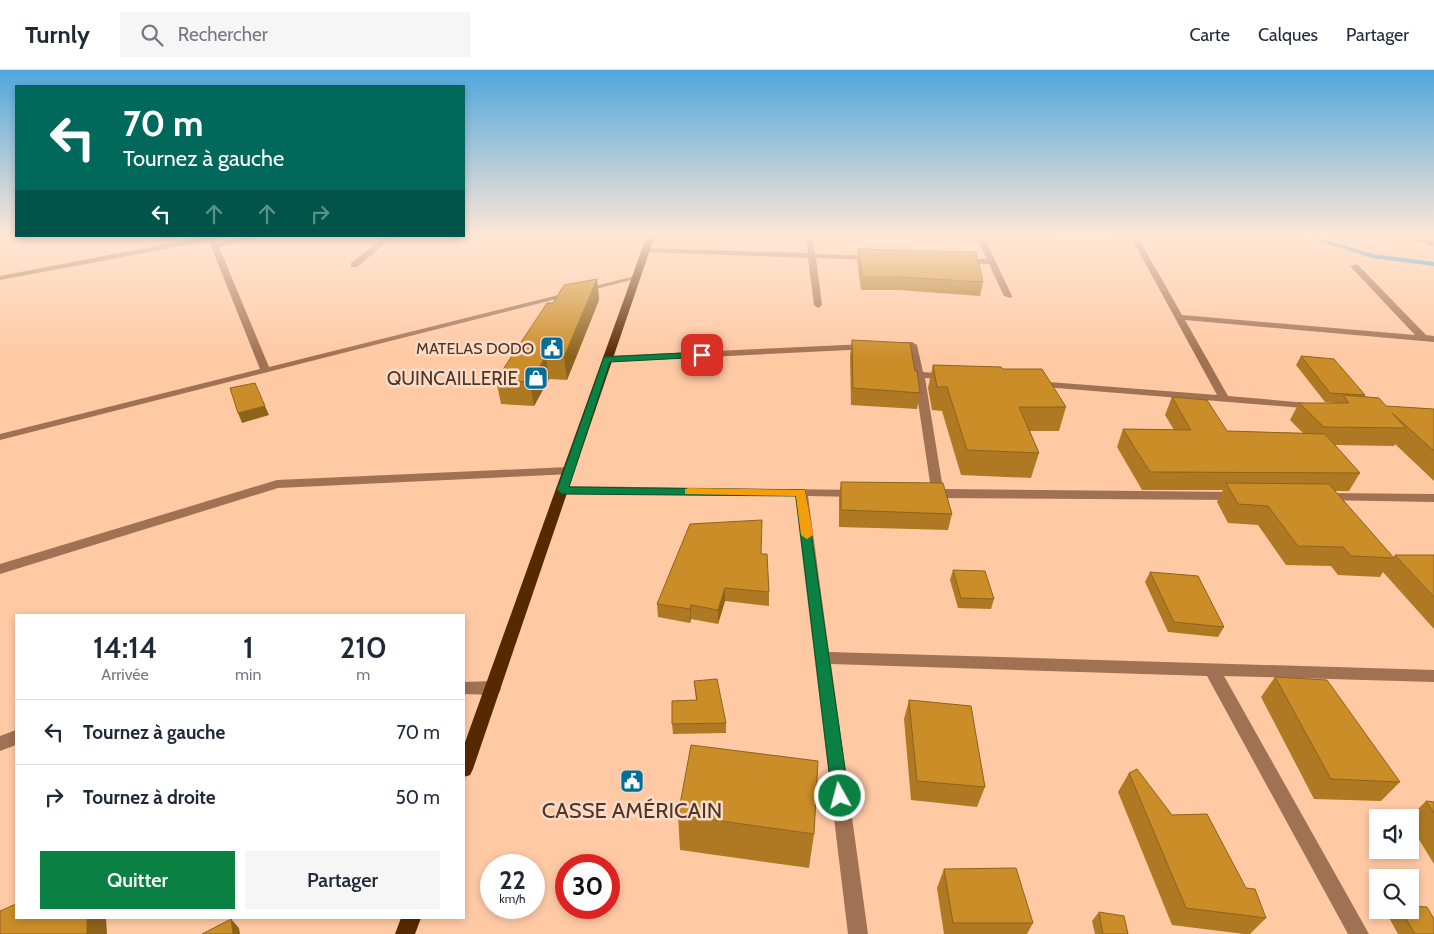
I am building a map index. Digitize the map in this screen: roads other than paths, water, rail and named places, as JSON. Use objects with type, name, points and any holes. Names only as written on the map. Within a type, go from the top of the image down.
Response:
[{"type":"main road","points":[[465,767],[635,278]]},
{"type":"main road","points":[[406,934],[411,919]]},
{"type":"street","points":[[0,278],[15,275]]},
{"type":"street","points":[[227,275],[266,371]]},
{"type":"street","points":[[814,275],[818,305]]},
{"type":"street","points":[[998,275],[1008,296]]},
{"type":"street","points":[[1156,275],[1224,399]]},
{"type":"street","points":[[1363,275],[1424,338]]},
{"type":"street","points":[[0,442],[0,437],[635,278]]},
{"type":"street","points":[[1179,317],[1434,339]]},
{"type":"street","points":[[607,359],[912,345],[919,375],[938,494]]},
{"type":"street","points":[[919,375],[958,378]]},
{"type":"street","points":[[1027,383],[1329,407]]},
{"type":"street","points":[[0,569],[277,484],[568,472]]},
{"type":"street","points":[[562,490],[870,493]]},
{"type":"street","points":[[801,492],[858,934]]},
{"type":"street","points":[[918,493],[1246,496]]},
{"type":"street","points":[[1315,497],[1434,498]]},
{"type":"street","points":[[822,658],[1434,676]]},
{"type":"street","points":[[1212,670],[1359,934]]},
{"type":"street","points":[[465,688],[492,688]]},
{"type":"street","points":[[0,744],[15,737]]},
{"type":"place","name":"MATELAS DODO","points":[[552,348]]},
{"type":"place","name":"QUINCAILLERIE","points":[[536,378]]},
{"type":"place","name":"CASSE AMÉRICAIN","points":[[632,781]]}]
